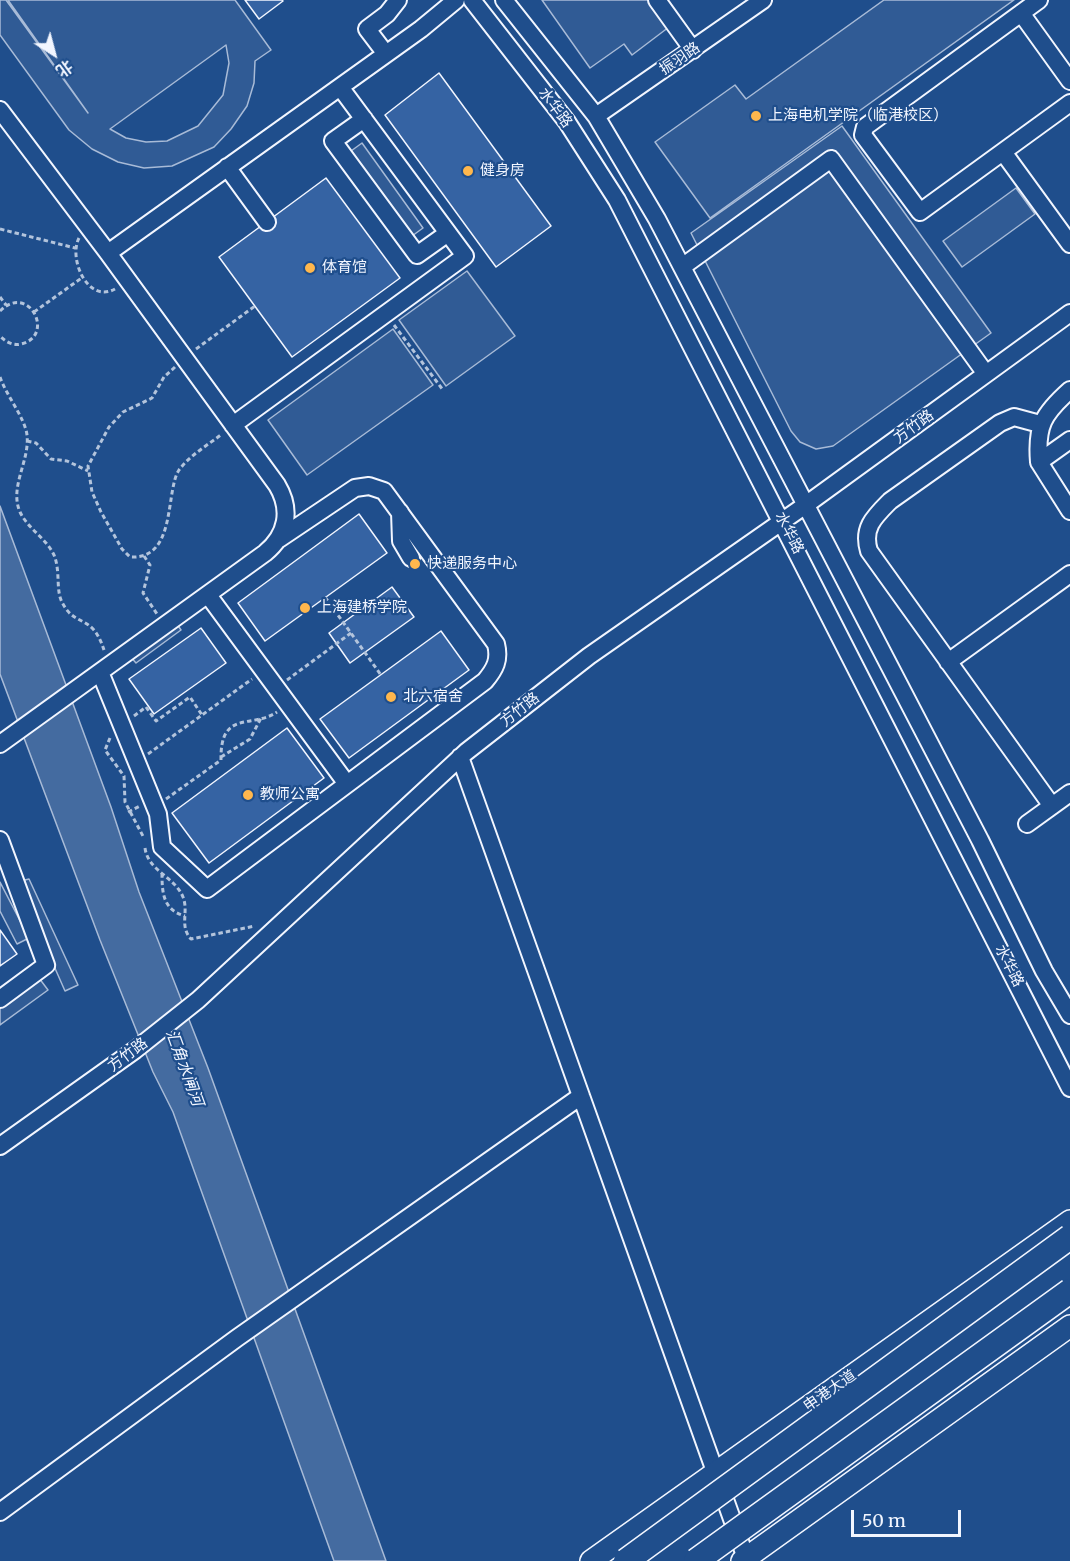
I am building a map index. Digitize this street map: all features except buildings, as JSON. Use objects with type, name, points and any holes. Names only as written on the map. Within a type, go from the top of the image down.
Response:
[{"type":"highway","points":[[626,1561],[1070,1237]]},
{"type":"highway","points":[[696,1561],[1070,1291]]},
{"type":"main road","name":"申港大道","points":[[591,1561],[1070,1221]]},
{"type":"main road","points":[[745,1560],[1070,1326]]},
{"type":"street","points":[[386,54],[367,29],[387,14],[398,0]]},
{"type":"street","points":[[108,253],[386,54],[456,0]]},
{"type":"street","name":"水华路","points":[[472,0],[567,122],[617,200],[1070,1088]]},
{"type":"street","name":"水华路","points":[[504,0],[596,116],[682,267],[980,840],[1044,971],[1070,1015]]},
{"type":"street","points":[[657,0],[693,50]]},
{"type":"street","name":"振羽路","points":[[596,116],[763,0]]},
{"type":"street","points":[[1039,0],[865,126],[863,135],[920,212],[1070,103]]},
{"type":"street","points":[[1021,13],[1070,81]]},
{"type":"street","points":[[233,425],[465,256],[340,87]]},
{"type":"street","points":[[0,110],[108,253],[190,355],[233,425],[284,496],[286,516],[279,539]]},
{"type":"street","points":[[364,119],[333,141],[417,255],[448,233]]},
{"type":"street","points":[[1003,152],[1070,244]]},
{"type":"street","points":[[682,267],[831,159],[986,374]]},
{"type":"street","points":[[227,167],[267,222]]},
{"type":"street","name":"方竹路","points":[[0,1146],[135,1050],[198,1000],[460,758],[589,656],[807,504],[1070,313]]},
{"type":"street","points":[[1070,390],[1053,406],[1040,424],[1037,440],[1039,462],[1070,511]]},
{"type":"street","points":[[1040,424],[1014,417],[1000,423],[890,501],[868,528],[866,539],[870,551],[1052,806]]},
{"type":"street","points":[[1039,462],[1070,440]]},
{"type":"street","points":[[2,743],[165,625],[208,595],[265,553],[279,539],[356,488],[369,486],[384,492],[496,644],[498,660],[485,681],[207,889],[162,847],[148,806],[137,762],[122,724],[105,669]]},
{"type":"street","points":[[400,512],[401,541],[411,558]]},
{"type":"street","points":[[948,662],[1070,574]]},
{"type":"street","points":[[208,595],[347,784]]},
{"type":"street","points":[[460,758],[717,1470],[745,1560]]},
{"type":"street","points":[[1027,824],[1070,793]]},
{"type":"street","points":[[0,840],[46,965],[0,999]]},
{"type":"street","points":[[0,1512],[237,1338],[581,1096]]},
{"type":"path","points":[[0,229],[75,248]]},
{"type":"path","points":[[80,237],[74,257],[83,277],[96,290],[110,292],[117,289]]},
{"type":"path","points":[[34,312],[83,277]]},
{"type":"path","points":[[0,297],[6,306]]},
{"type":"path","points":[[0,311],[6,306],[20,303],[34,312],[38,328],[30,340],[24,343],[10,344],[0,336]]},
{"type":"path","points":[[233,425],[180,470],[165,529],[157,543],[144,555],[130,557],[122,549],[92,492],[88,471],[91,460],[109,427],[123,412],[152,398],[164,377],[255,306]]},
{"type":"path","points":[[386,314],[443,390]]},
{"type":"path","points":[[0,377],[25,428],[27,441],[17,486],[20,513],[48,545],[54,556],[58,568],[61,602],[68,612],[97,631],[105,669]]},
{"type":"path","points":[[27,441],[36,443],[51,459],[67,461],[88,471]]},
{"type":"path","points":[[144,555],[150,565],[143,593],[165,625]]},
{"type":"path","points":[[325,597],[381,675]]},
{"type":"path","points":[[276,688],[351,633]]},
{"type":"path","points":[[137,762],[264,671]]},
{"type":"path","points":[[186,691],[202,715]]},
{"type":"path","points":[[122,724],[146,707],[156,721],[190,697]]},
{"type":"path","points":[[128,812],[148,806],[221,760],[230,728],[240,721],[268,718],[288,704]]},
{"type":"path","points":[[220,757],[250,739],[261,718]]},
{"type":"path","points":[[105,750],[106,744]]},
{"type":"path","points":[[162,873],[163,899],[169,909],[184,916]]},
{"type":"shaded area","points":[[0,0],[6,0],[88,113],[8,0],[235,0],[271,50],[255,61],[254,83],[247,106],[231,129],[214,147],[172,166],[144,168],[118,162],[92,149],[69,130],[0,35]],"holes":[[[226,45],[229,63],[223,95],[198,126],[167,141],[146,142],[126,138],[110,129]]]},
{"type":"shaded area","points":[[542,0],[649,0],[669,27],[632,55],[624,44],[590,68]]},
{"type":"shaded area","points":[[884,0],[1014,0],[710,218],[655,142],[735,85],[746,99]]},
{"type":"shaded area","points":[[842,126],[991,333],[833,446],[816,449],[800,442],[791,431],[691,233]]},
{"type":"shaded area","points":[[362,143],[423,228],[412,236],[351,151]]},
{"type":"shaded area","points":[[1016,188],[1035,214],[962,267],[943,241]]},
{"type":"shaded area","points":[[467,271],[515,336],[446,386],[399,320]]},
{"type":"shaded area","points":[[393,329],[433,385],[307,475],[268,420]]},
{"type":"shaded area","points":[[175,621],[181,630],[136,663],[129,655]]},
{"type":"shaded area","points":[[29,879],[78,985],[65,991],[17,882]]},
{"type":"shaded area","points":[[0,882],[29,938],[17,944],[0,911]]},
{"type":"shaded area","points":[[39,978],[48,990],[0,1025],[0,1006]]},
{"type":"water","name":"汇角水闸河","points":[[0,506],[111,807],[139,892],[208,1068],[386,1561],[334,1561],[173,1112],[153,1072],[100,940],[0,674]]},
{"type":"place","name":"上海电机学院（临港校区）","points":[[756,116]]},
{"type":"place","name":"健身房","points":[[468,171]]},
{"type":"place","name":"体育馆","points":[[310,268]]},
{"type":"place","name":"快递服务中心","points":[[415,564]]},
{"type":"place","name":"上海建桥学院","points":[[305,608]]},
{"type":"place","name":"北六宿舍","points":[[391,697]]},
{"type":"place","name":"教师公寓","points":[[248,795]]}]
